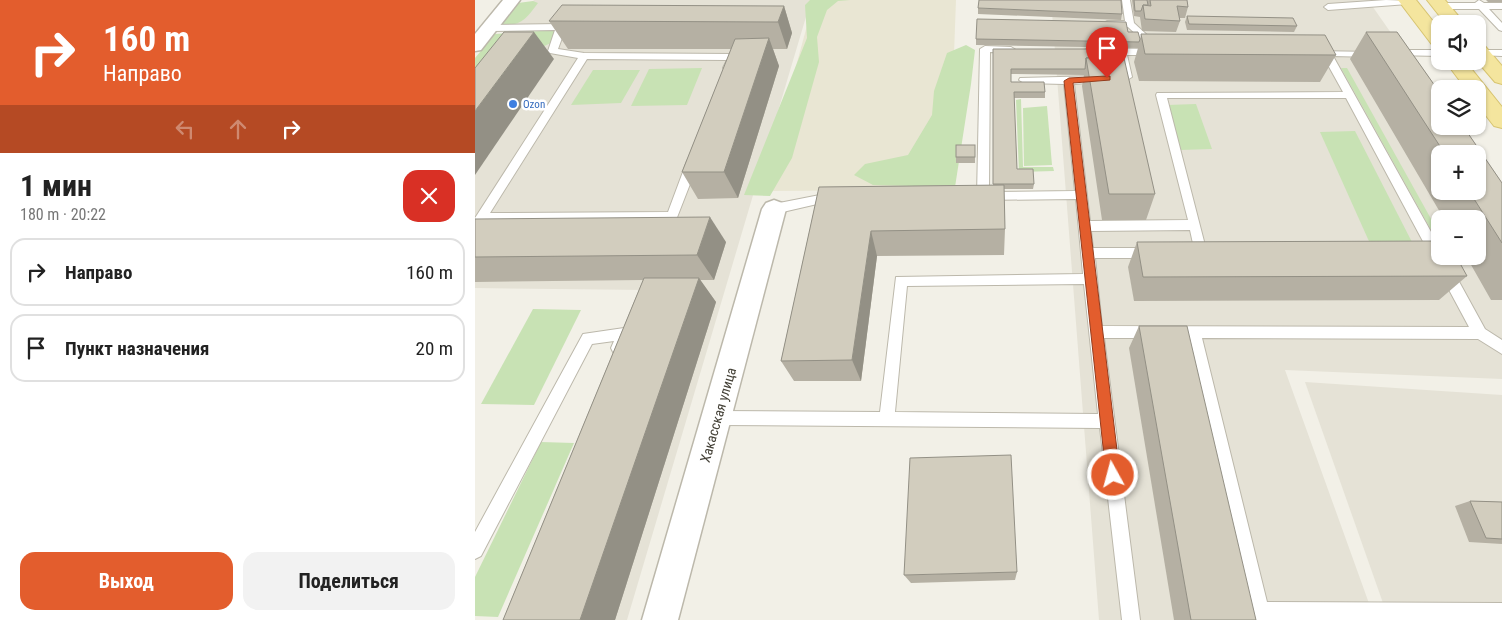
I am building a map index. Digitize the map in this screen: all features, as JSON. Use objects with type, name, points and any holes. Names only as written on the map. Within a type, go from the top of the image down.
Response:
[{"type":"main road","points":[[1408,1],[1431,30]]},
{"type":"main road","points":[[1439,3],[1449,15]]},
{"type":"main road","points":[[1486,59],[1502,78]]},
{"type":"main road","points":[[1462,70],[1470,80]]},
{"type":"main road","points":[[1486,101],[1502,121]]},
{"type":"street","points":[[475,46],[512,0]]},
{"type":"street","name":"Хакасская улица","points":[[660,620],[774,209]]},
{"type":"lane","points":[[1073,51],[1162,52],[1130,24],[1126,0]]},
{"type":"lane","points":[[1328,6],[1408,1]]},
{"type":"lane","points":[[1439,3],[1479,3],[1502,6]]},
{"type":"lane","points":[[1479,3],[1502,28]]},
{"type":"lane","points":[[1100,24],[1130,24]]},
{"type":"lane","points":[[490,28],[561,27],[553,51],[584,56],[733,57],[726,75]]},
{"type":"lane","points":[[1024,50],[985,49],[978,196],[1082,195]]},
{"type":"lane","points":[[1486,51],[1502,52]]},
{"type":"lane","points":[[1024,80],[1069,81],[1127,77],[1122,52]]},
{"type":"lane","points":[[1308,53],[1431,53]]},
{"type":"lane","points":[[1327,54],[1431,244]]},
{"type":"lane","points":[[478,219],[584,56]]},
{"type":"lane","points":[[1069,81],[1106,421],[1131,620]]},
{"type":"lane","points":[[1202,253],[1161,95],[1349,95]]},
{"type":"lane","points":[[478,219],[672,217],[695,155]]},
{"type":"lane","points":[[774,209],[833,196],[851,196]]},
{"type":"lane","points":[[1085,226],[1195,225]]},
{"type":"lane","points":[[1088,253],[1164,253]]},
{"type":"lane","points":[[1417,253],[1431,253]]},
{"type":"lane","points":[[1443,265],[1480,333],[1502,348]]},
{"type":"lane","points":[[887,419],[901,281],[1091,279]]},
{"type":"lane","points":[[1096,332],[1480,333]]},
{"type":"lane","points":[[1194,332],[1261,616],[1502,612]]},
{"type":"lane","points":[[475,550],[589,338],[624,334],[612,362]]},
{"type":"lane","points":[[717,418],[1106,421]]},
{"type":"shaded area","points":[[534,0],[811,0],[627,620],[515,620],[646,290],[475,288],[475,71]]},
{"type":"shaded area","points":[[814,0],[956,0],[949,190],[762,191]]},
{"type":"shaded area","points":[[1051,0],[1368,0],[1431,90],[1431,135],[1440,135],[1440,145],[1431,145],[1431,200],[1486,200],[1486,191],[1502,191],[1502,379],[1285,370],[1375,620],[1099,620]]},
{"type":"shaded area","points":[[1305,382],[1502,395],[1502,620],[1389,620]]},
{"type":"green space","points":[[810,0],[850,0],[838,1],[827,10],[817,37],[819,62],[792,158],[770,196],[744,195],[807,38],[805,5]]},
{"type":"green space","points":[[533,1],[538,3],[522,21],[513,25],[500,24],[518,3]]},
{"type":"green space","points":[[555,30],[555,39],[551,43],[533,51],[475,109],[475,58],[495,34]]},
{"type":"green space","points":[[966,45],[975,50],[955,187],[873,185],[854,175],[865,164],[908,155],[932,115],[934,91],[947,53]]},
{"type":"green space","points":[[702,68],[687,105],[631,106],[649,69]]},
{"type":"green space","points":[[1341,68],[1347,68],[1431,219],[1431,230]]},
{"type":"green space","points":[[593,70],[640,70],[621,103],[571,105]]},
{"type":"green space","points":[[1021,99],[1023,167],[1053,167],[1054,171],[1019,172],[1016,100]]},
{"type":"green space","points":[[1196,104],[1212,149],[1180,150],[1167,105]]},
{"type":"green space","points":[[1047,106],[1052,165],[1024,166],[1023,108]]},
{"type":"green space","points":[[1355,131],[1414,246],[1372,248],[1320,132]]},
{"type":"green space","points":[[533,309],[581,310],[534,405],[481,404]]},
{"type":"green space","points":[[541,442],[574,443],[498,617],[475,616],[475,577]]},
{"type":"building","points":[[979,0],[1121,0],[1122,14],[978,8]]},
{"type":"building","points":[[1134,0],[1147,0],[1148,5],[1143,5],[1141,11],[1135,11]]},
{"type":"building","points":[[1150,0],[1187,0],[1188,7],[1177,6],[1180,21],[1145,19],[1143,5],[1151,6]]},
{"type":"building","points":[[562,5],[784,6],[778,22],[549,21]]},
{"type":"building","points":[[1187,16],[1293,18],[1297,26],[1189,24]]},
{"type":"building","points":[[977,19],[1126,22],[1128,32],[1138,32],[1140,39],[1139,42],[976,39]]},
{"type":"building","points":[[504,32],[534,32],[475,111],[475,68]]},
{"type":"building","points":[[1366,32],[1397,32],[1431,80],[1431,132]]},
{"type":"building","points":[[1141,34],[1325,35],[1336,55],[1145,54]]},
{"type":"building","points":[[769,38],[724,172],[682,172],[735,39]]},
{"type":"building","points":[[993,49],[1105,49],[1107,58],[1086,58],[1085,69],[1011,69],[1011,82],[1044,82],[1045,92],[1014,92],[1017,169],[1033,169],[1034,184],[993,184]]},
{"type":"building","points":[[1086,58],[1124,58],[1155,194],[1109,194]]},
{"type":"building","points":[[1433,135],[1469,135],[1476,145],[1439,145]]},
{"type":"building","points":[[956,145],[975,145],[975,157],[956,157]]},
{"type":"building","points":[[1486,160],[1502,183],[1502,243],[1486,218],[1486,210],[1481,210],[1475,200],[1486,200]]},
{"type":"building","points":[[1004,185],[1005,229],[871,231],[852,360],[781,361],[819,187]]},
{"type":"building","points":[[710,217],[697,255],[475,257],[475,219]]},
{"type":"building","points":[[1431,241],[1431,265],[1461,265],[1467,276],[1143,277],[1137,242]]},
{"type":"building","points":[[644,278],[699,278],[580,620],[503,620]]},
{"type":"building","points":[[1139,326],[1187,326],[1256,620],[1191,620]]},
{"type":"building","points":[[1011,455],[1017,572],[904,575],[910,458]]},
{"type":"building","points":[[1470,501],[1502,502],[1502,539],[1486,538]]},
{"type":"place","name":"Ozon","points":[[513,104]]},
{"type":"route","points":[[1107,78],[1069,81],[1113,475]]}]
